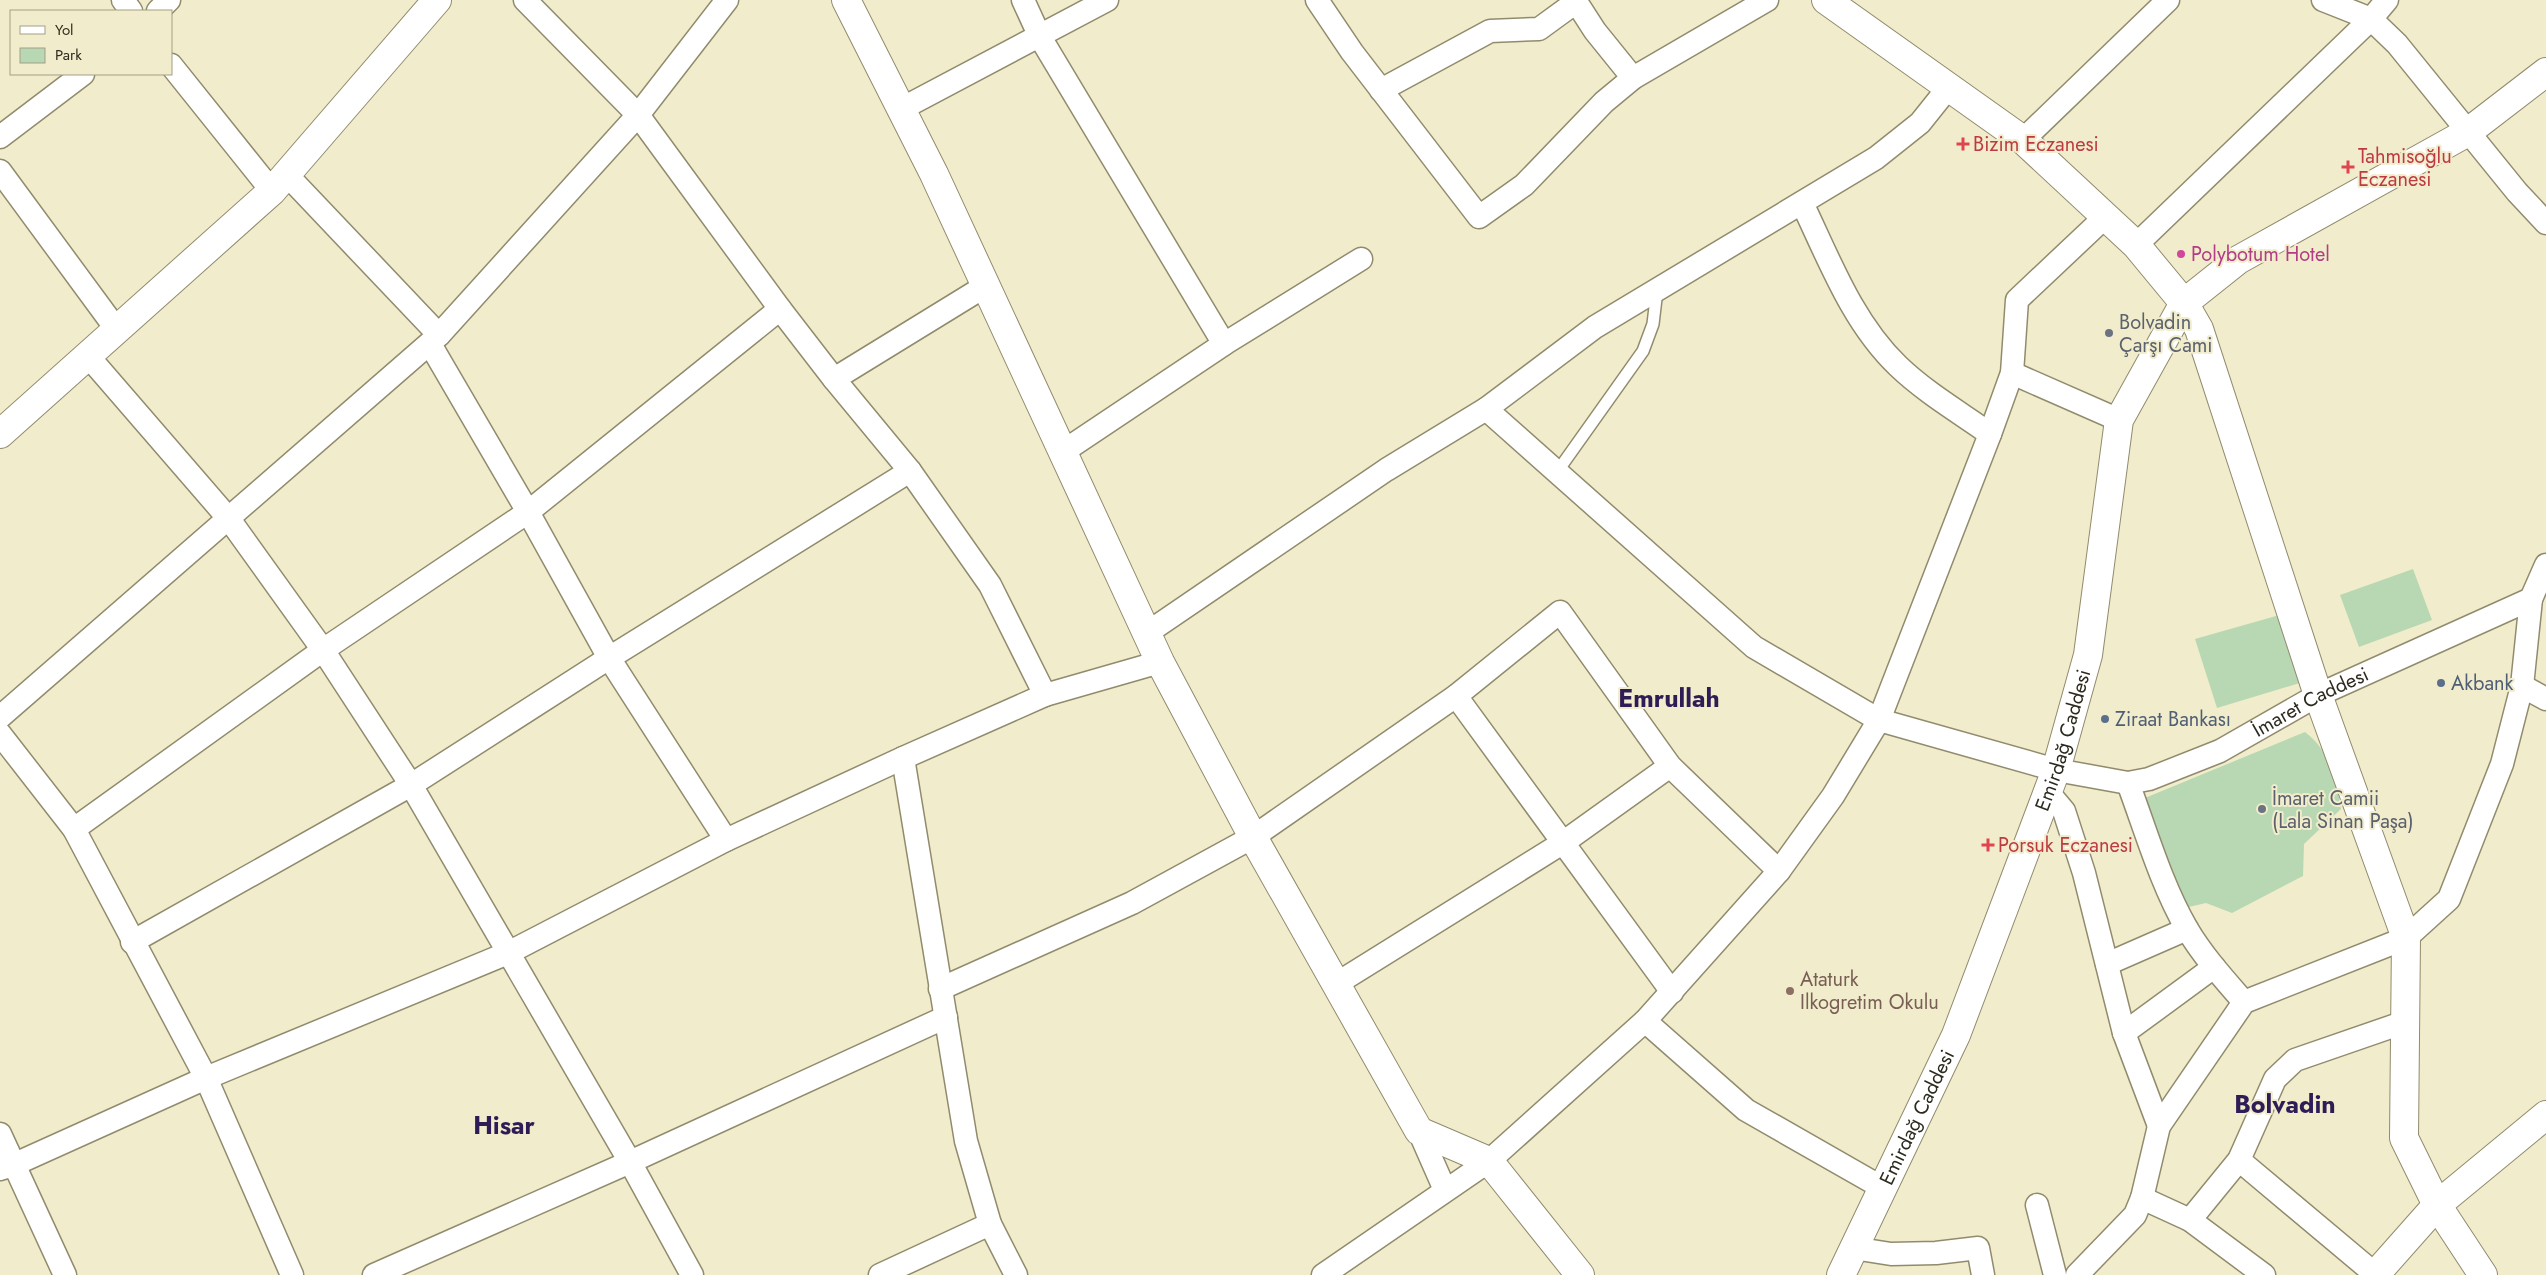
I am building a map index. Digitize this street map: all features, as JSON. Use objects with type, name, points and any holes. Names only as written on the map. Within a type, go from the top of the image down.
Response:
[{"type":"street","points":[[159,10],[169,0]]},
{"type":"street","points":[[0,434],[280,184],[437,0]]},
{"type":"street","points":[[525,0],[638,115],[780,309],[910,472],[990,585],[1045,695]]},
{"type":"street","points":[[0,717],[230,519],[434,339],[638,115],[728,0]]},
{"type":"street","points":[[846,0],[903,108],[1064,451],[1160,662],[1253,837],[1419,1131],[1445,1190]]},
{"type":"street","points":[[1023,0],[1040,37],[1224,344]]},
{"type":"street","points":[[903,108],[1107,0]]},
{"type":"street","points":[[1325,3],[1381,90],[1479,217],[1524,185],[1604,102],[1633,78],[1767,0]]},
{"type":"street","points":[[1826,0],[2023,140],[2104,218],[2136,245],[2184,303],[2199,329],[2318,694],[2406,938],[2404,1138],[2437,1205],[2483,1275]]},
{"type":"street","points":[[2023,140],[2168,0]]},
{"type":"street","points":[[2323,0],[2371,19],[2397,44],[2517,192],[2546,223]]},
{"type":"street","points":[[2136,245],[2371,19],[2387,0]]},
{"type":"street","points":[[1381,90],[1490,31],[1538,30],[1576,1],[1613,55],[1633,78]]},
{"type":"street","points":[[172,66],[280,184],[434,339],[609,658],[726,840]]},
{"type":"street","points":[[2184,303],[2238,260],[2468,132],[2546,72]]},
{"type":"street","points":[[0,137],[82,75]]},
{"type":"street","points":[[1147,633],[1386,470],[1486,408],[1595,328],[1899,142],[1920,123],[1948,88]]},
{"type":"street","points":[[0,171],[117,330]]},
{"type":"street","points":[[1802,203],[1854,310],[1882,348],[1912,380],[1990,434]]},
{"type":"street","points":[[1323,1275],[1489,1161],[1645,1021],[1779,871],[1833,796],[1878,720],[2012,373],[2016,300],[2104,218]]},
{"type":"street","points":[[1064,451],[1224,344],[1361,259]]},
{"type":"street","points":[[834,379],[986,285]]},
{"type":"street","name":"Emirdağ Caddesi","points":[[1841,1275],[1881,1187],[1956,1035],[2052,781],[2088,655],[2101,542],[2119,420],[2184,303]]},
{"type":"street","points":[[74,830],[323,650],[528,512],[780,309]]},
{"type":"street","points":[[88,356],[230,519],[323,650],[411,785],[630,1162],[692,1275]]},
{"type":"street","points":[[2012,373],[2119,420]]},
{"type":"street","name":"İmaret Caddesi","points":[[1486,408],[1754,647],[1878,720],[2052,781],[2128,783],[2149,778],[2220,751],[2318,694],[2531,599]]},
{"type":"street","points":[[132,942],[411,785],[609,658],[910,472]]},
{"type":"street","points":[[2077,1275],[2135,1215],[2142,1198],[2159,1126],[2244,1002],[2406,938],[2449,899],[2502,764],[2522,686],[2531,599],[2546,565]]},
{"type":"street","points":[[940,989],[1132,903],[1253,837],[1456,696],[1560,612],[1670,766],[1779,871]]},
{"type":"street","points":[[7,1167],[206,1078],[508,953],[726,840],[1045,695],[1160,662]]},
{"type":"street","points":[[2522,686],[2546,699]]},
{"type":"street","points":[[1456,696],[1672,992]]},
{"type":"street","points":[[0,734],[74,830],[206,1078],[292,1275]]},
{"type":"street","points":[[903,758],[966,1141],[990,1224],[1016,1275]]},
{"type":"street","points":[[1336,984],[1564,842],[1670,766]]},
{"type":"street","points":[[2052,781],[2084,873],[2124,1033],[2159,1126]]},
{"type":"street","points":[[2128,783],[2165,883],[2187,929],[2214,967],[2244,1002]]},
{"type":"street","points":[[2106,964],[2187,929]]},
{"type":"street","points":[[2124,1033],[2214,967]]},
{"type":"street","points":[[374,1275],[630,1162],[946,1018]]},
{"type":"street","points":[[1645,1021],[1746,1110],[1881,1187]]},
{"type":"street","points":[[2190,1220],[2238,1160],[2275,1079],[2295,1060],[2405,1022]]},
{"type":"street","points":[[2238,1160],[2375,1274],[2437,1205],[2546,1115]]},
{"type":"street","points":[[1419,1131],[1489,1161],[1580,1275]]},
{"type":"street","points":[[0,1134],[7,1167],[65,1275]]},
{"type":"street","points":[[2142,1198],[2190,1220],[2251,1272]]},
{"type":"street","points":[[2037,1205],[2056,1275]]},
{"type":"street","points":[[880,1275],[990,1224]]},
{"type":"street","points":[[1854,1248],[1891,1254],[1936,1253],[1978,1248],[1983,1275]]},
{"type":"lane","points":[[1557,472],[1643,351],[1653,324],[1657,290]]},
{"type":"green space","points":[[2413,569],[2432,620],[2359,647],[2340,595]]},
{"type":"green space","points":[[2283,614],[2303,682],[2217,708],[2195,639]]},
{"type":"green space","points":[[2305,732],[2314,740],[2326,757],[2334,776],[2341,809],[2304,844],[2303,876],[2232,913],[2206,903],[2180,909],[2140,800]]},
{"type":"place","name":"Bizim Eczanesi","points":[[1963,144]]},
{"type":"place","name":"Tahmisoğlu Eczanesi","points":[[2348,167]]},
{"type":"place","name":"Polybotum Hotel","points":[[2181,254]]},
{"type":"place","name":"Bolvadin Çarşı Cami","points":[[2109,333]]},
{"type":"place","name":"Akbank","points":[[2441,683]]},
{"type":"place","name":"Ziraat Bankası","points":[[2105,719]]},
{"type":"place","name":"İmaret Camii (Lala Sinan Paşa)","points":[[2262,809]]},
{"type":"place","name":"Porsuk Eczanesi","points":[[1988,845]]},
{"type":"place","name":"Ataturk Ilkogretim Okulu","points":[[1790,991]]},
{"type":"district","name":"Emrullah","points":[[1669,698]]},
{"type":"district","name":"Bolvadin","points":[[2285,1104]]},
{"type":"district","name":"Hisar","points":[[504,1125]]}]
